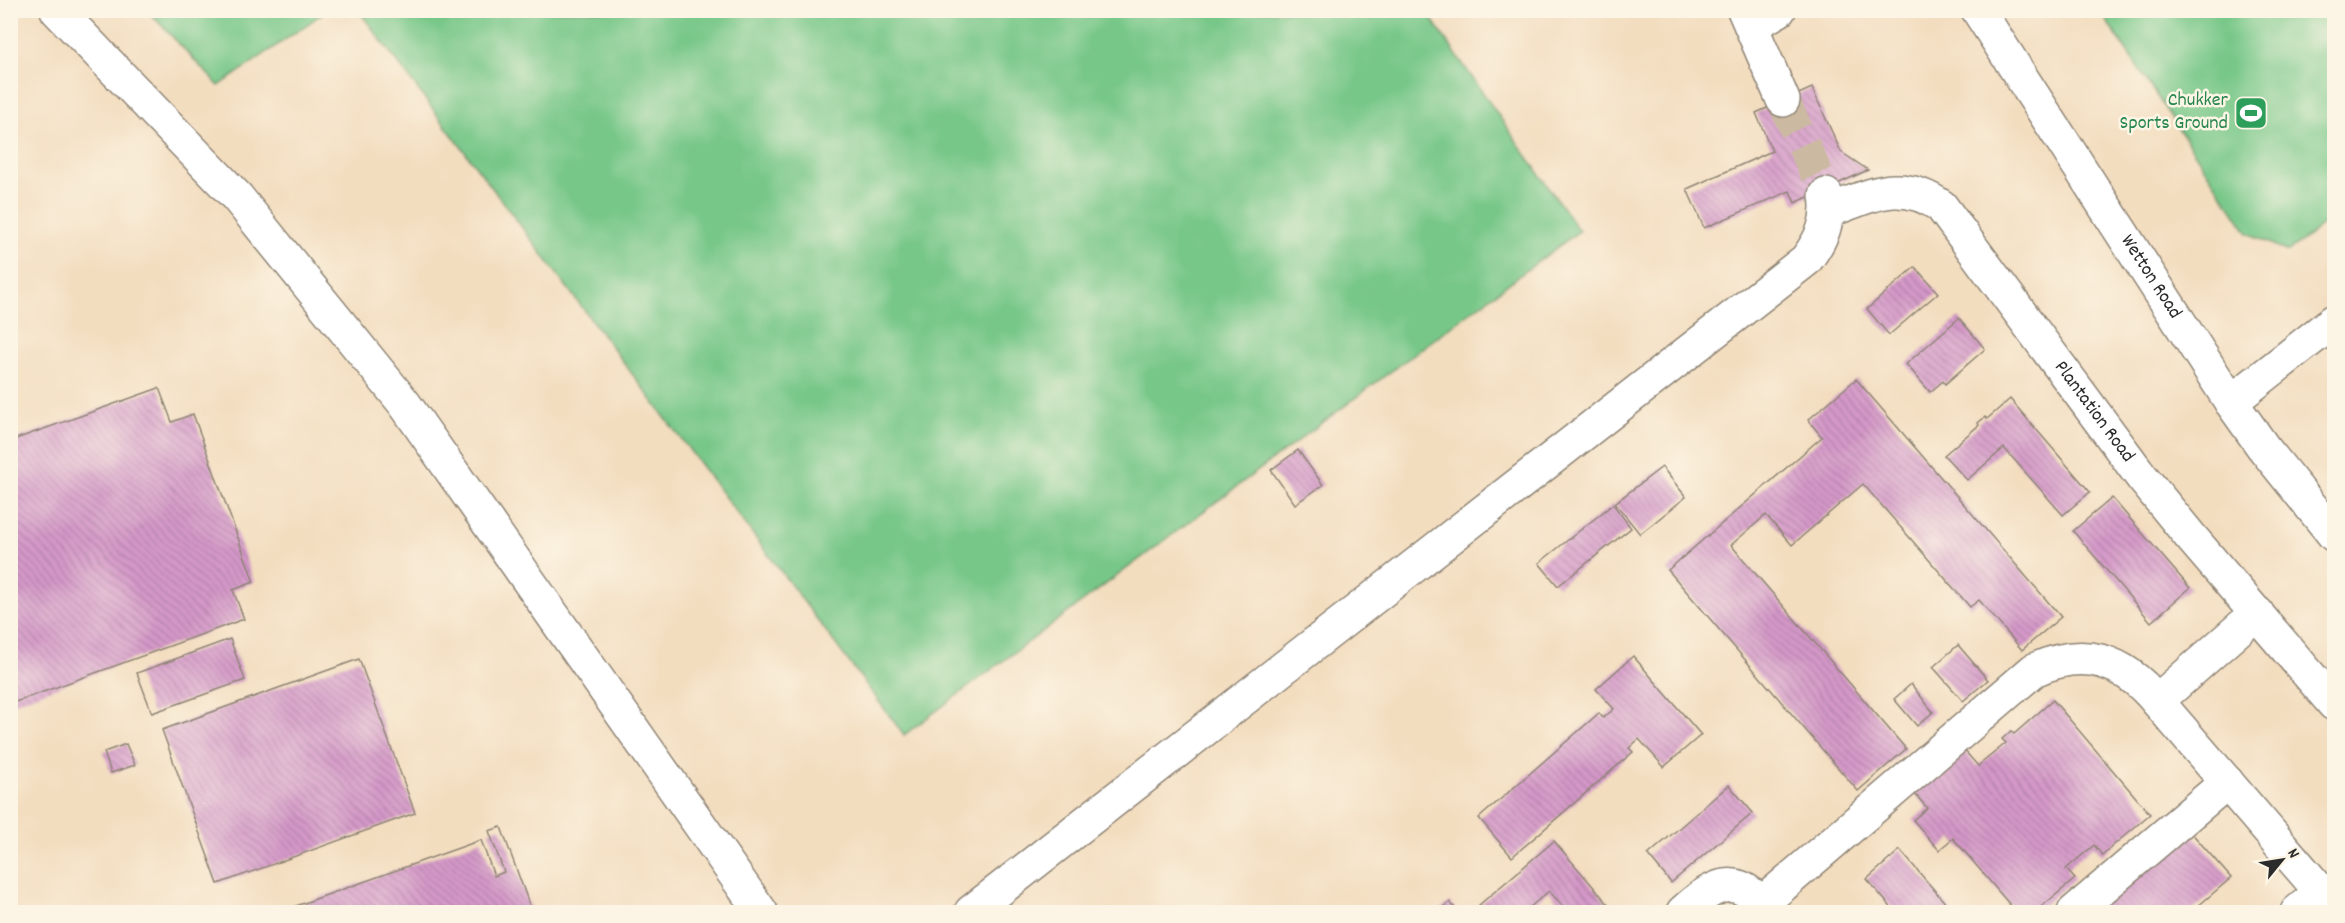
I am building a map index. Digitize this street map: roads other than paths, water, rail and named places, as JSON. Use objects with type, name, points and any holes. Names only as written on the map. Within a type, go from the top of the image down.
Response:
[{"type":"main road","points":[[57,10],[237,197],[404,403],[761,912]]},
{"type":"main road","name":"Wetton Road","points":[[1978,10],[2230,402],[2334,535]]},
{"type":"main road","points":[[1758,16],[1784,100]]},
{"type":"main road","name":"Plantation Road","points":[[971,912],[1806,260],[1818,245],[1825,228],[1827,203],[1884,190],[1899,189],[1914,192],[1928,197],[1941,206],[2142,476],[2334,704]]},
{"type":"main road","points":[[2230,402],[2334,321]]},
{"type":"main road","points":[[2157,700],[2257,613]]},
{"type":"main road","points":[[1683,912],[1705,894],[1724,885],[1745,889],[1765,908],[2034,670],[2067,658],[2086,658],[2106,662],[2126,670],[2143,684],[2227,782],[2318,904]]},
{"type":"main road","points":[[2074,912],[2227,782]]},
{"type":"tunnel","points":[[1783,100],[1826,195]]},
{"type":"place","name":"Chukker Sports Ground","points":[[2251,113]]}]
